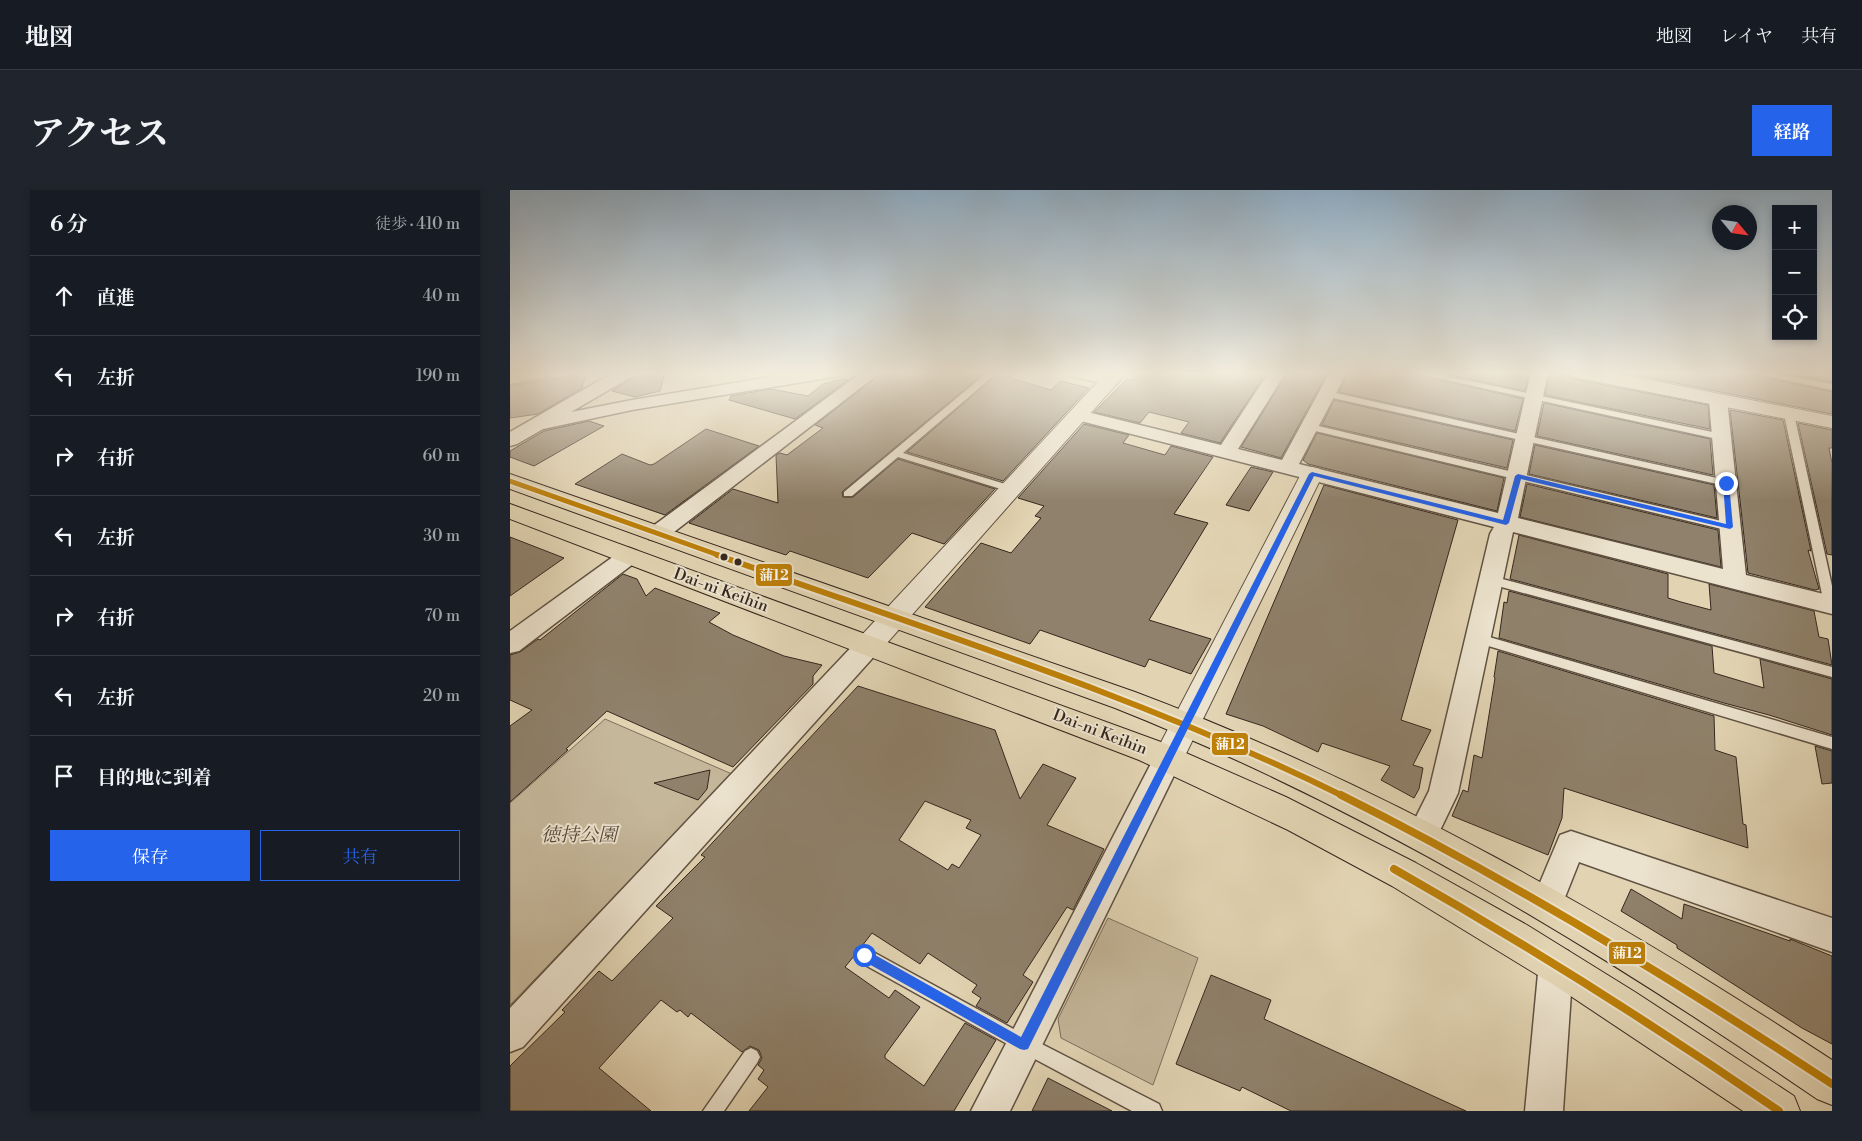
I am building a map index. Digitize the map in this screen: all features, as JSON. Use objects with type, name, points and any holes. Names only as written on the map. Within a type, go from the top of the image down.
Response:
[{"type":"main road","name":"Dai-ni Keihin","points":[[510,481],[1186,724],[1298,773],[1422,835],[1547,904],[1663,974],[1832,1084]]},
{"type":"main road","name":"Dai-ni Keihin","points":[[510,511],[1168,759],[1254,797],[1447,898],[1556,963],[1661,1030],[1779,1111]]},
{"type":"street","points":[[510,440],[554,415]]},
{"type":"street","points":[[539,424],[583,415]]},
{"type":"street","points":[[657,534],[816,415]]},
{"type":"street","points":[[510,1034],[1078,415],[1831,605]]},
{"type":"street","points":[[1226,452],[1250,415]]},
{"type":"street","points":[[990,1111],[1186,724],[1300,471],[1310,427],[1316,415]]},
{"type":"street","points":[[1422,835],[1443,793],[1479,640],[1501,534],[1506,523],[1532,415]]},
{"type":"street","points":[[1720,415],[1735,580]]},
{"type":"street","points":[[1794,415],[1832,422]]},
{"type":"street","points":[[510,644],[629,556]]},
{"type":"street","points":[[1547,904],[1571,845],[1832,935]]},
{"type":"street","points":[[1544,1111],[1556,963]]},
{"type":"lane","points":[[848,494],[943,415]]},
{"type":"lane","points":[[1449,415],[1527,435],[1725,479]]},
{"type":"lane","points":[[1619,415],[1722,436]]},
{"type":"lane","points":[[1789,415],[1831,605]]},
{"type":"lane","points":[[1310,427],[1730,527]]},
{"type":"lane","points":[[896,454],[1010,489]]},
{"type":"lane","points":[[1491,580],[1832,672]]},
{"type":"lane","points":[[1479,640],[1832,743]]},
{"type":"lane","points":[[864,955],[1024,1044],[1152,1111]]},
{"type":"lane","points":[[713,1111],[751,1056]]},
{"type":"green space","name":"徳持公園","points":[[605,719],[732,774],[510,1005],[510,803]]},
{"type":"green space","points":[[1108,918],[1198,958],[1153,1085],[1061,1038],[1058,1019]]},
{"type":"building","points":[[510,415],[531,415],[510,418]]},
{"type":"building","points":[[781,415],[800,415],[795,419]]},
{"type":"building","points":[[828,415],[934,415],[842,492],[843,497],[853,497],[898,459],[995,489],[944,544],[912,533],[868,578],[790,551],[786,555],[689,523],[733,489],[778,503],[776,455],[780,453],[787,455],[823,428],[815,425]]},
{"type":"building","points":[[950,415],[1064,415],[1003,481],[907,452]]},
{"type":"building","points":[[1106,415],[1147,415],[1140,423]]},
{"type":"building","points":[[1161,415],[1239,415],[1220,443],[1181,433],[1189,422]]},
{"type":"building","points":[[1261,415],[1304,415],[1281,458],[1241,447]]},
{"type":"building","points":[[1327,415],[1401,415],[1513,440],[1507,468],[1322,425]]},
{"type":"building","points":[[1443,415],[1519,415],[1515,431]]},
{"type":"building","points":[[1541,415],[1599,415],[1710,439],[1713,475],[1537,436]]},
{"type":"building","points":[[1642,415],[1709,415],[1710,429]]},
{"type":"building","points":[[1731,415],[1756,415],[1783,420],[1811,551],[1808,550],[1819,589],[1815,590],[1748,573]]},
{"type":"building","points":[[589,421],[604,426],[534,466],[510,457],[510,451],[544,431]]},
{"type":"building","points":[[1798,423],[1832,430],[1832,448],[1829,448],[1832,463],[1832,555],[1827,554]]},
{"type":"building","points":[[1084,424],[1129,435],[1123,443],[1165,455],[1171,446],[1213,457],[1174,514],[1208,523],[1149,620],[1211,639],[1191,674],[1149,659],[1145,667],[1040,630],[1030,644],[925,607],[981,543],[1011,553],[1041,518],[1035,516],[1044,506],[1018,498]]},
{"type":"building","points":[[706,429],[759,446],[665,515],[575,484],[622,454],[650,465],[654,464]]},
{"type":"building","points":[[1317,433],[1504,478],[1497,511],[1308,464],[1303,460]]},
{"type":"building","points":[[1535,445],[1714,485],[1717,518],[1529,474]]},
{"type":"building","points":[[1251,467],[1273,472],[1249,511],[1226,505]]},
{"type":"building","points":[[1527,484],[1718,530],[1721,567],[1520,517]]},
{"type":"building","points":[[1324,485],[1458,520],[1401,720],[1431,730],[1413,765],[1423,768],[1419,789],[1414,798],[1381,780],[1390,766],[1322,743],[1318,752],[1263,726],[1226,714]]},
{"type":"building","points":[[1519,535],[1668,574],[1668,598],[1711,610],[1709,584],[1814,611],[1819,637],[1828,639],[1832,665],[1510,579]]},
{"type":"building","points":[[510,537],[564,558],[510,596]]},
{"type":"building","points":[[623,574],[637,579],[646,596],[655,588],[720,613],[709,622],[733,635],[784,656],[822,665],[813,676],[813,684],[733,767],[607,711],[566,749],[568,750],[510,802],[510,726],[532,710],[510,700],[510,655],[520,652],[538,639],[540,640]]},
{"type":"building","points":[[1509,591],[1712,646],[1714,673],[1764,688],[1760,659],[1832,679],[1832,735],[1769,715],[1499,638],[1504,602],[1507,603]]},
{"type":"building","points":[[1498,651],[1714,716],[1715,750],[1736,757],[1743,824],[1746,825],[1748,848],[1564,788],[1562,818],[1548,855],[1452,816],[1463,790],[1468,792],[1474,755],[1482,758]]},
{"type":"building","points":[[858,686],[995,730],[1020,799],[1043,764],[1076,778],[1047,825],[1104,849],[1073,910],[1067,907],[1023,975],[1033,982],[1007,1023],[976,1006],[981,998],[972,992],[977,985],[928,953],[920,964],[872,933],[862,946],[856,948],[854,956],[845,967],[889,998],[895,990],[920,1007],[885,1055],[885,1058],[924,1086],[965,1023],[996,1040],[954,1111],[749,1111],[768,1087],[758,1079],[764,1070],[758,1065],[762,1058],[759,1050],[750,1046],[742,1052],[691,1013],[688,1017],[680,1010],[677,1012],[661,1000],[599,1068],[651,1111],[510,1111],[510,1066],[565,1012],[562,1010],[599,971],[612,981],[673,918],[656,906],[705,857],[701,855]],"holes":[[[925,801],[971,820],[966,828],[981,835],[959,868],[952,864],[948,870],[899,840]]]},
{"type":"building","points":[[1815,746],[1832,751],[1832,783],[1822,784]]},
{"type":"building","points":[[710,770],[707,789],[698,800],[654,783]]},
{"type":"building","points":[[1631,889],[1682,919],[1684,904],[1790,941],[1790,939],[1832,956],[1832,1044],[1802,1028],[1677,948],[1677,945],[1621,911]]},
{"type":"building","points":[[1211,975],[1271,1000],[1264,1019],[1466,1111],[1291,1111],[1242,1087],[1240,1091],[1176,1064]]},
{"type":"building","points":[[1048,1078],[1112,1111],[1032,1111]]},
{"type":"transit line","name":"蒲12","points":[[510,481],[1125,700],[1219,738],[1311,780],[1489,872],[1662,974],[1832,1084]]},
{"type":"transit line","name":"蒲12","points":[[1394,869],[1493,926],[1590,986],[1685,1047],[1779,1111]]},
{"type":"route","points":[[864,955],[1024,1044],[1312,474],[1506,523],[1518,476],[1730,527],[1726,483]]}]
